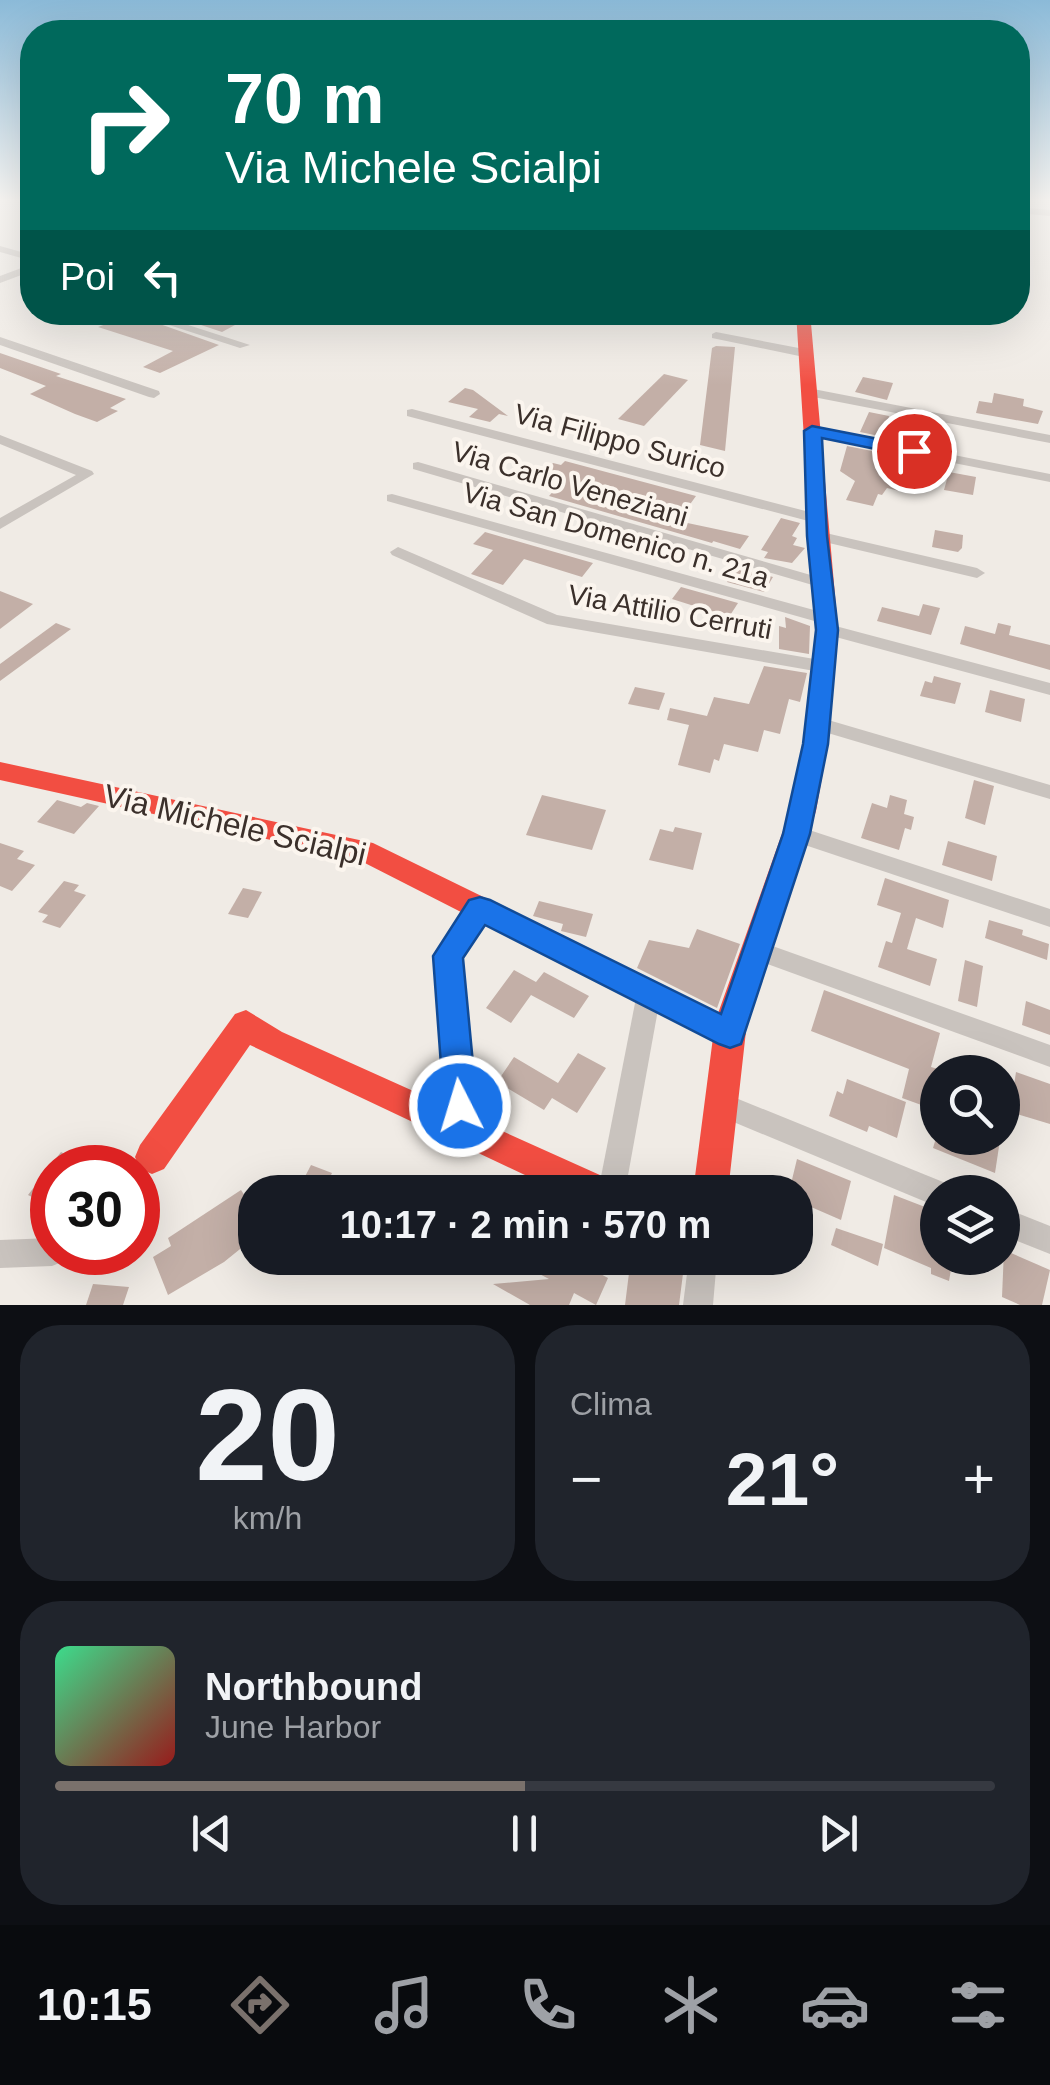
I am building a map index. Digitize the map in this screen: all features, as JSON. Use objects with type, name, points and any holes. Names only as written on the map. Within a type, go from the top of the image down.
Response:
[{"type":"street","points":[[177,325],[244,345]]},
{"type":"street","points":[[712,1175],[730,1034],[797,834],[826,667],[803,325]]},
{"type":"street","points":[[716,336],[804,353]]},
{"type":"street","points":[[0,341],[154,394]]},
{"type":"street","points":[[808,392],[1050,439]]},
{"type":"street","name":"Via Filippo Surico","points":[[412,413],[977,574]]},
{"type":"street","points":[[812,431],[1050,478]]},
{"type":"street","points":[[0,439],[86,474],[0,524]]},
{"type":"street","name":"Via Carlo Veneziani","points":[[418,466],[822,588]]},
{"type":"street","name":"Via San Domenico n. 21a","points":[[392,498],[1050,689]]},
{"type":"street","points":[[530,507],[822,588]]},
{"type":"street","name":"Via Attilio Cerruti","points":[[398,552],[552,620],[826,667]]},
{"type":"street","points":[[818,723],[1050,792]]},
{"type":"street","name":"Via Michele Scialpi","points":[[0,771],[363,850],[730,1034]]},
{"type":"street","points":[[797,834],[1050,918]]},
{"type":"street","points":[[462,1128],[448,956],[480,908]]},
{"type":"street","points":[[756,950],[1050,1056]]},
{"type":"street","points":[[613,1175],[649,993]]},
{"type":"street","points":[[160,1146],[246,1024],[271,1042],[563,1175]]},
{"type":"street","points":[[721,1104],[920,1187]]},
{"type":"street","points":[[1020,1228],[1050,1240]]},
{"type":"street","points":[[0,1254],[30,1253]]},
{"type":"street","points":[[698,1305],[701,1275]]},
{"type":"building","points":[[163,325],[219,345],[160,373],[143,367],[173,351],[98,327]]},
{"type":"building","points":[[201,325],[235,325],[222,332]]},
{"type":"building","points":[[735,347],[725,451],[700,445],[712,348]]},
{"type":"building","points":[[0,353],[126,399],[110,408],[118,411],[97,422],[75,414],[30,394],[46,386],[0,368]]},
{"type":"building","points":[[664,374],[688,380],[644,426],[618,419]]},
{"type":"building","points":[[863,377],[893,383],[887,400],[855,392]]},
{"type":"building","points":[[465,388],[508,416],[499,414],[490,422],[469,417],[478,409],[448,402]]},
{"type":"building","points":[[994,393],[1024,399],[1023,406],[1043,411],[1038,424],[976,413],[979,401],[992,403]]},
{"type":"building","points":[[869,412],[889,416],[888,421],[906,427],[936,433],[932,447],[860,432]]},
{"type":"building","points":[[847,446],[927,462],[919,489],[906,487],[904,492],[887,488],[882,495],[878,494],[873,506],[846,500],[855,481],[840,471]]},
{"type":"building","points":[[565,461],[696,496],[678,521],[749,536],[740,549],[549,496],[559,485],[538,479],[553,463],[561,465]]},
{"type":"building","points":[[949,472],[976,477],[973,495],[944,490]]},
{"type":"building","points":[[781,518],[800,523],[792,536],[797,538],[793,545],[805,548],[792,563],[764,558],[768,552],[761,550]]},
{"type":"building","points":[[935,530],[963,535],[962,548],[958,552],[932,547]]},
{"type":"building","points":[[485,532],[593,563],[582,577],[524,559],[503,585],[471,574],[493,550],[473,544]]},
{"type":"building","points":[[736,569],[773,577],[764,592],[727,582]]},
{"type":"building","points":[[681,587],[738,603],[729,617],[672,599]]},
{"type":"building","points":[[0,591],[33,604],[0,629]]},
{"type":"building","points":[[923,604],[940,608],[931,635],[877,621],[882,607],[919,616]]},
{"type":"building","points":[[785,617],[810,626],[809,654],[779,649],[779,626],[786,628]]},
{"type":"building","points":[[56,623],[71,629],[0,681],[0,664]]},
{"type":"building","points":[[998,623],[1011,626],[1009,635],[1050,645],[1050,670],[960,644],[965,626],[995,634]]},
{"type":"building","points":[[764,666],[807,673],[800,702],[789,699],[780,734],[764,730],[758,752],[724,744],[710,773],[678,765],[689,725],[667,720],[670,708],[707,716],[714,697],[749,704]]},
{"type":"building","points":[[934,676],[961,683],[955,704],[920,696],[925,681],[932,683]]},
{"type":"building","points":[[635,687],[665,693],[659,710],[628,704]]},
{"type":"building","points":[[990,690],[1025,699],[1021,722],[985,712]]},
{"type":"building","points":[[974,780],[994,786],[985,825],[965,818]]},
{"type":"building","points":[[542,795],[606,810],[592,850],[526,835]]},
{"type":"building","points":[[890,795],[907,800],[904,814],[914,817],[911,830],[905,828],[899,850],[861,838],[872,803],[887,808]]},
{"type":"building","points":[[57,800],[81,807],[87,803],[99,806],[74,834],[37,822]]},
{"type":"building","points":[[675,827],[702,833],[693,870],[649,860],[660,829],[673,832]]},
{"type":"building","points":[[948,841],[997,856],[992,881],[942,865]]},
{"type":"building","points":[[0,843],[24,851],[17,859],[35,865],[12,891],[0,886]]},
{"type":"building","points":[[885,878],[949,900],[943,928],[916,918],[907,949],[937,959],[930,986],[878,967],[886,941],[892,943],[901,913],[877,905]]},
{"type":"building","points":[[64,881],[79,885],[74,891],[86,895],[60,928],[42,922],[48,915],[38,912]]},
{"type":"building","points":[[243,888],[262,892],[248,918],[228,914]]},
{"type":"building","points":[[539,901],[593,914],[586,937],[561,931],[563,924],[533,916]]},
{"type":"building","points":[[989,920],[1023,930],[1022,935],[1049,944],[1047,960],[985,938]]},
{"type":"building","points":[[697,929],[740,944],[717,1008],[637,968],[649,940],[689,948]]},
{"type":"building","points":[[965,960],[983,966],[977,1007],[958,1001]]},
{"type":"building","points":[[514,970],[536,982],[544,972],[589,996],[574,1018],[531,995],[511,1023],[486,1008]]},
{"type":"building","points":[[824,990],[940,1033],[934,1055],[920,1055],[920,1104],[902,1098],[909,1069],[811,1031]]},
{"type":"building","points":[[1026,1001],[1050,1010],[1050,1035],[1022,1025]]},
{"type":"building","points":[[578,1053],[606,1068],[577,1113],[552,1098],[544,1110],[497,1082],[514,1057],[558,1083]]},
{"type":"building","points":[[1020,1073],[1050,1084],[1050,1124],[1020,1115]]},
{"type":"building","points":[[847,1079],[906,1102],[897,1138],[869,1126],[867,1132],[829,1116],[837,1091],[843,1094]]},
{"type":"building","points":[[950,1155],[998,1155],[995,1173]]},
{"type":"building","points":[[797,1159],[851,1181],[841,1220],[813,1208],[813,1175],[793,1175]]},
{"type":"building","points":[[311,1165],[332,1173],[331,1175],[306,1175]]},
{"type":"building","points":[[238,1192],[238,1251],[168,1295],[160,1275],[160,1253],[171,1246],[168,1238]]},
{"type":"building","points":[[894,1195],[920,1205],[920,1263],[884,1248]]},
{"type":"building","points":[[836,1228],[883,1244],[878,1266],[831,1245]]},
{"type":"building","points":[[1020,1257],[1050,1270],[1042,1305],[1020,1305],[1002,1297],[1003,1275],[1020,1275]]},
{"type":"building","points":[[541,1275],[608,1278],[596,1305],[574,1293],[569,1305],[530,1305],[493,1284],[549,1279]]},
{"type":"building","points":[[629,1275],[683,1275],[679,1305],[625,1305]]},
{"type":"building","points":[[93,1284],[129,1287],[123,1305],[86,1305]]},
{"type":"traffic: slow","points":[[607,972],[730,1034]]},
{"type":"traffic: jam","points":[[712,1175],[731,1022],[803,811],[816,744],[827,629],[804,325]]},
{"type":"traffic: jam","points":[[0,771],[363,850],[607,972]]},
{"type":"traffic: jam","points":[[160,1146],[246,1024],[271,1042],[562,1175]]},
{"type":"route","points":[[460,1106],[448,956],[480,908],[730,1034],[797,834],[816,744],[827,630],[812,431],[914,451]]}]
